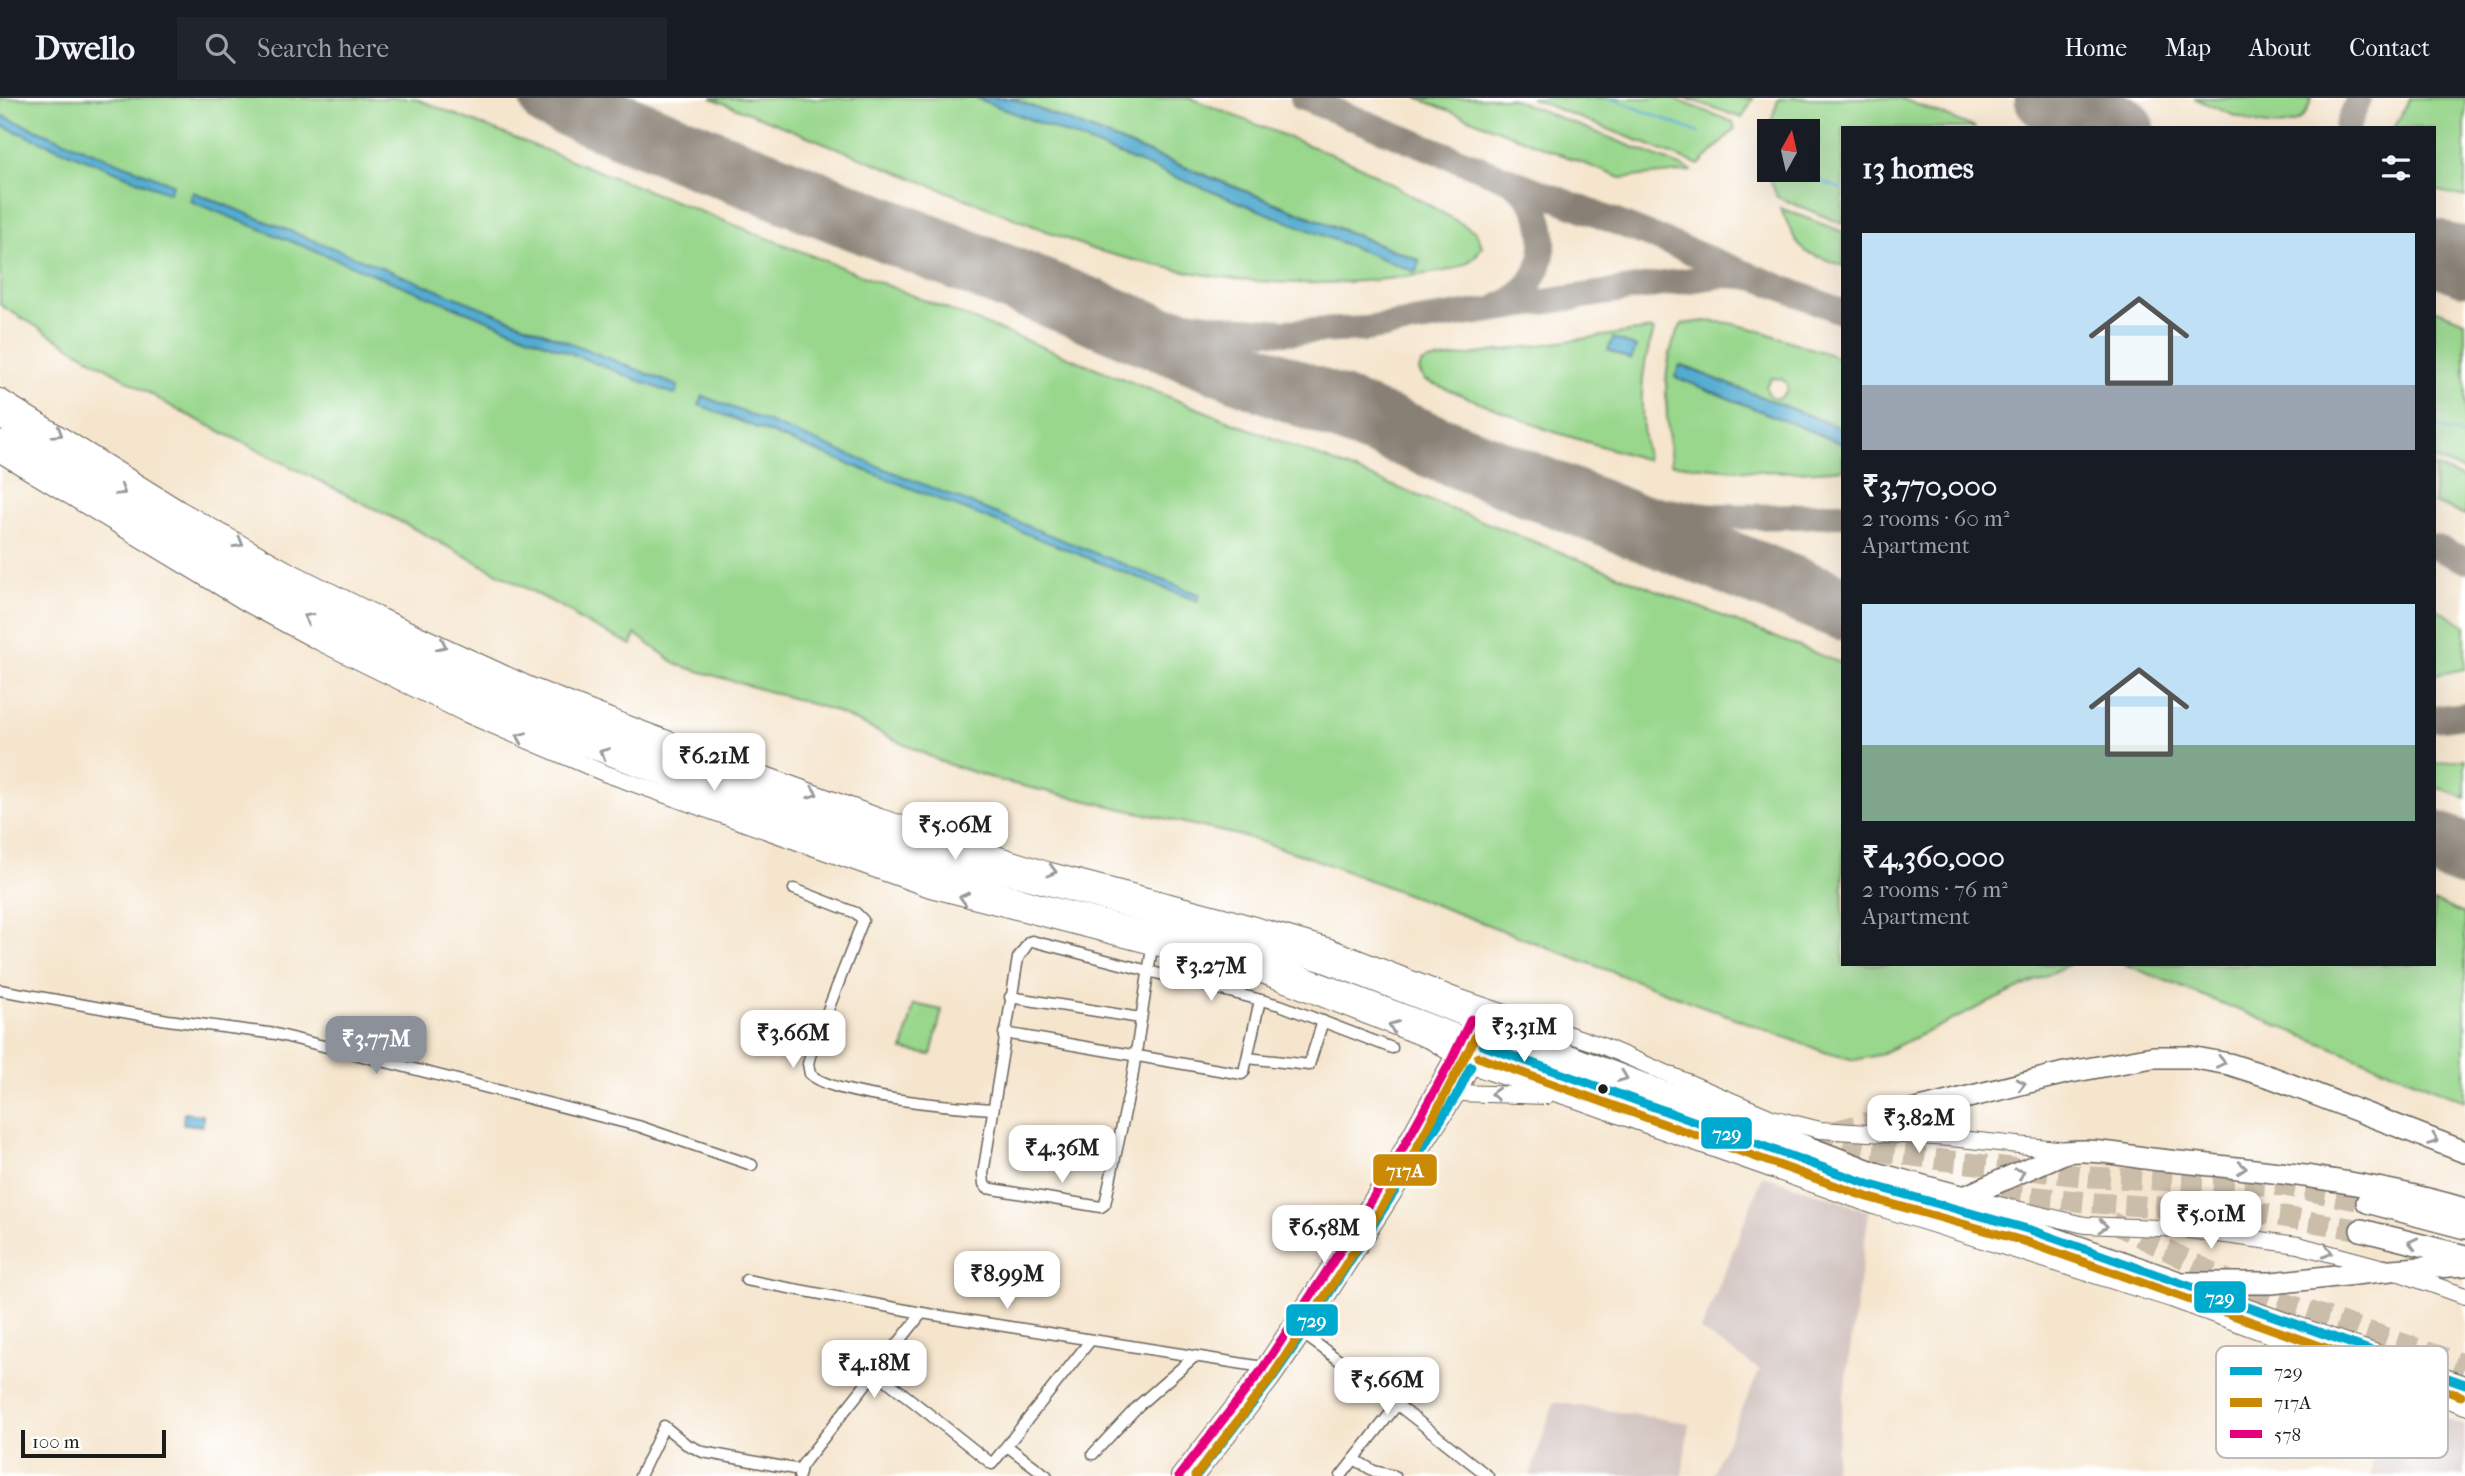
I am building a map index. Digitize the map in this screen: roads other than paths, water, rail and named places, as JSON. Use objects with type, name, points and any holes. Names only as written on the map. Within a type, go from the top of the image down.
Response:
[{"type":"highway","points":[[0,416],[171,522],[277,582],[376,633],[524,701],[808,809],[1155,931]]},
{"type":"highway","points":[[0,441],[164,540],[281,604],[368,650],[518,720],[818,832],[951,878],[1041,905],[1155,931],[1323,961],[1472,1036],[1871,1185],[1982,1214],[2181,1283],[2272,1283],[2465,1265]]},
{"type":"highway","points":[[1472,1036],[1875,1172],[1964,1197],[2073,1151],[2278,1171],[2465,1209]]},
{"type":"highway","points":[[1884,1118],[2065,1073],[2153,1057],[2190,1057],[2228,1063],[2273,1078],[2465,1152]]},
{"type":"highway","points":[[2367,1202],[2465,1228]]},
{"type":"highway","points":[[2361,1230],[2465,1256]]},
{"type":"street","points":[[0,397],[180,509],[286,569],[384,618],[531,686],[880,817],[1047,870],[1330,947],[1452,995],[1600,1045],[1772,1118],[1820,1130],[1950,1138],[2073,1151]]},
{"type":"street","points":[[0,454],[248,604],[315,640],[466,714],[593,768],[930,889],[1155,931],[1431,1041],[1472,1036]]},
{"type":"street","points":[[794,889],[860,914],[863,920],[810,1056],[810,1074],[825,1083],[888,1098],[993,1109]]},
{"type":"street","points":[[1155,931],[1147,970],[1135,1055],[1103,1207],[986,1188],[983,1174],[1010,997],[1020,953],[1025,945],[1032,941],[1147,970],[1260,1000],[1392,1048]]},
{"type":"street","points":[[0,990],[168,1020],[275,1034],[638,1126],[752,1165]]},
{"type":"street","points":[[1010,997],[1140,1018]]},
{"type":"street","points":[[1004,1034],[1241,1074],[1248,1058],[1260,1000]]},
{"type":"street","points":[[1248,1058],[1309,1065],[1323,1021]]},
{"type":"street","points":[[1179,1476],[1264,1373],[1303,1334],[1458,1093],[1471,1066],[1472,1036]]},
{"type":"street","points":[[1471,1066],[1472,1036]]},
{"type":"street","points":[[1196,1476],[1264,1373],[1472,1036]]},
{"type":"street","points":[[1471,1066],[1579,1101],[1877,1208],[2171,1299],[2297,1346]]},
{"type":"street","points":[[1458,1093],[1560,1097],[1579,1101]]},
{"type":"street","points":[[1964,1197],[2085,1225],[2182,1229],[2298,1245],[2391,1270],[2465,1296]]},
{"type":"street","points":[[746,1280],[922,1313],[1194,1357],[1264,1373]]},
{"type":"street","points":[[2181,1283],[2356,1346]]},
{"type":"street","points":[[640,1476],[664,1426],[686,1444],[703,1452],[800,1473],[806,1460],[922,1313]]},
{"type":"street","points":[[1303,1334],[1488,1476]]},
{"type":"street","points":[[2328,1346],[2330,1337]]},
{"type":"street","points":[[876,1372],[991,1463],[1090,1341]]},
{"type":"street","points":[[1093,1454],[1139,1405],[1194,1357]]},
{"type":"street","points":[[2448,1378],[2465,1384]]},
{"type":"street","points":[[2448,1400],[2465,1406]]},
{"type":"street","points":[[1340,1476],[1397,1405]]},
{"type":"street","points":[[1007,1446],[1047,1476]]},
{"type":"street","points":[[1354,1459],[1374,1471],[1395,1476]]},
{"type":"water","points":[[976,98],[1011,98],[1420,261],[1415,272]]},
{"type":"water","points":[[0,115],[173,184],[169,193],[0,125]]},
{"type":"water","points":[[193,192],[678,386],[675,395],[190,201]]},
{"type":"water","points":[[1613,338],[1636,347],[1631,360],[1608,350]]},
{"type":"water","points":[[1680,365],[1841,428],[1841,443],[1675,377]]},
{"type":"water","points":[[703,396],[1200,595],[1197,601],[699,405]]},
{"type":"water","points":[[184,1113],[203,1115],[203,1126],[183,1124]]},
{"type":"waterway","points":[[1611,98],[1699,133]]},
{"type":"waterway","points":[[1820,181],[1841,189]]},
{"type":"waterway","points":[[2436,426],[2465,437]]},
{"type":"tunnel","points":[[1835,1131],[1884,1118]]},
{"type":"tunnel","points":[[1681,1127],[1800,1172],[1889,1182]]},
{"type":"tunnel","points":[[1784,1127],[1809,1137],[1870,1150],[1942,1160],[2091,1177],[2285,1186],[2367,1202]]},
{"type":"tunnel","points":[[1970,1190],[2096,1203],[2266,1214],[2361,1230]]},
{"type":"tunnel","points":[[2111,1222],[2245,1289],[2410,1346]]},
{"type":"tunnel","points":[[2448,1359],[2465,1365]]}]
